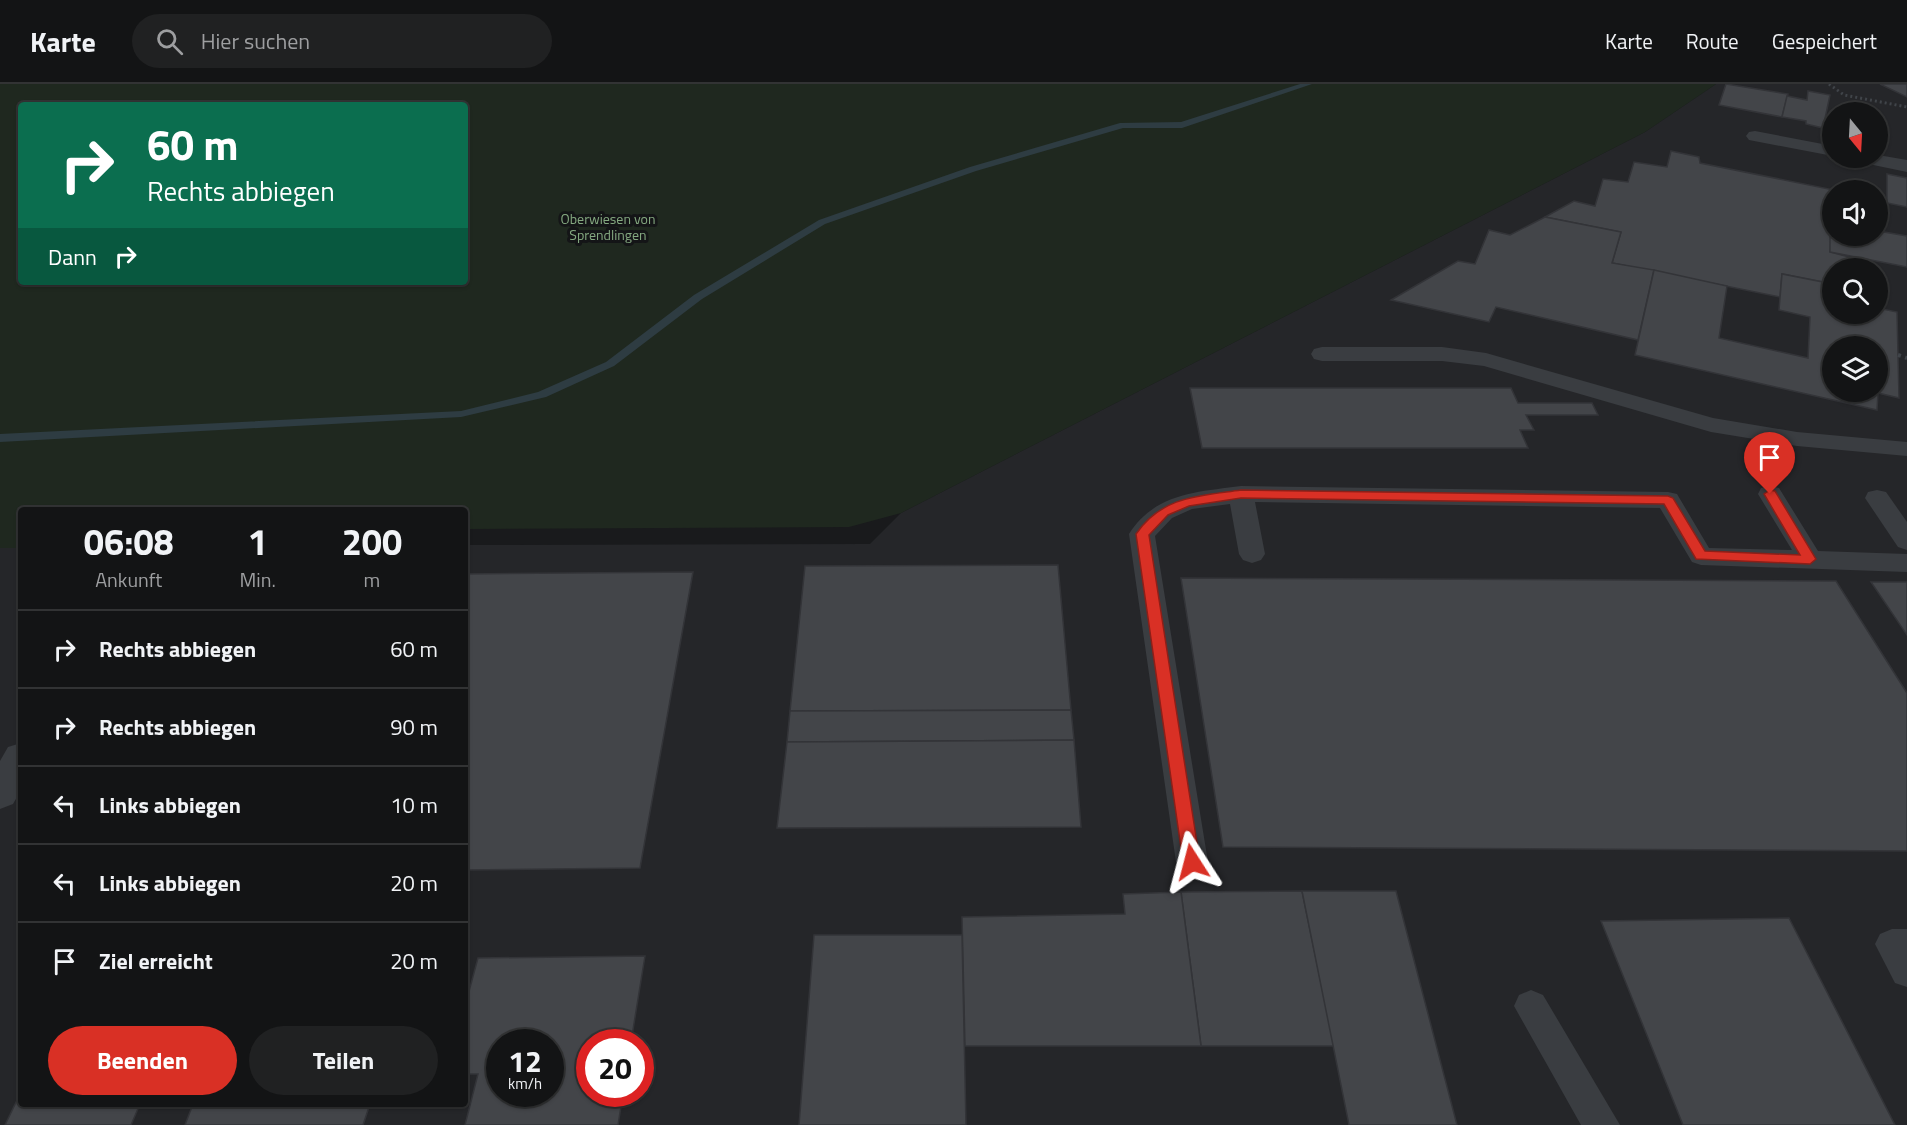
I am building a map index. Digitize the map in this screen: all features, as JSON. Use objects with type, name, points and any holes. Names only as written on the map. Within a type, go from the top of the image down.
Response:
[{"type":"street","points":[[0,794],[18,762]]},
{"type":"lane","points":[[1755,136],[1822,149]]},
{"type":"lane","points":[[1888,162],[1907,166]]},
{"type":"lane","points":[[1322,354],[1442,354],[1486,360],[1711,425],[1797,439],[1907,449]]},
{"type":"lane","points":[[1241,494],[1252,554]]},
{"type":"lane","points":[[1192,862],[1142,534],[1163,512],[1187,502],[1241,494],[1668,500],[1701,555],[1907,563]]},
{"type":"lane","points":[[1770,494],[1810,559]]},
{"type":"lane","points":[[1877,498],[1907,541]]},
{"type":"lane","points":[[1907,944],[1892,944],[1907,972]]},
{"type":"lane","points":[[1531,1006],[1601,1125]]},
{"type":"path","points":[[1829,84],[1844,95],[1907,107]]},
{"type":"path","points":[[1898,356],[1907,358]]},
{"type":"shaded area","points":[[1716,84],[1907,84],[1907,1125],[0,1125],[0,543],[18,543],[18,1107],[468,1107],[468,545],[870,544],[901,513],[1645,132]]},
{"type":"green space","name":"Oberwiesen von Sprendlingen","points":[[0,84],[1716,84],[1645,132],[901,513],[849,527],[468,529],[468,507],[18,507],[18,548],[0,548]]},
{"type":"building","points":[[1726,84],[1788,94],[1782,117],[1719,105]]},
{"type":"building","points":[[1880,84],[1907,84],[1907,97]]},
{"type":"building","points":[[1808,91],[1830,95],[1829,102],[1822,102],[1822,128],[1806,124],[1806,121],[1782,117],[1787,96],[1807,100]]},
{"type":"building","points":[[1671,151],[1699,157],[1700,163],[1822,188],[1822,246],[1830,246],[1830,252],[1853,258],[1822,258],[1822,282],[1782,274],[1780,297],[1612,263],[1621,232],[1545,217],[1574,201],[1595,206],[1603,179],[1628,182],[1634,162],[1667,167]]},
{"type":"building","points":[[1887,174],[1907,178],[1907,207],[1888,203]]},
{"type":"building","points":[[1545,217],[1621,232],[1612,263],[1654,270],[1638,340],[1496,307],[1489,322],[1391,300],[1458,261],[1475,264],[1489,230],[1510,235]]},
{"type":"building","points":[[1888,233],[1907,236],[1907,267],[1888,263],[1888,258],[1861,258],[1830,252],[1830,246],[1888,246]]},
{"type":"building","points":[[1654,270],[1727,286],[1719,338],[1808,358],[1810,317],[1779,310],[1782,274],[1822,282],[1822,324],[1888,324],[1888,310],[1897,312],[1899,398],[1888,395],[1888,336],[1822,336],[1822,398],[1635,355]]},
{"type":"building","points":[[1190,388],[1511,388],[1518,403],[1592,403],[1598,415],[1526,415],[1534,430],[1520,430],[1528,448],[1202,448]]},
{"type":"building","points":[[1842,402],[1877,402],[1877,410]]},
{"type":"building","points":[[1058,565],[1071,710],[790,711],[805,566]]},
{"type":"building","points":[[693,572],[640,868],[468,870],[468,574]]},
{"type":"building","points":[[1181,578],[1836,581],[1907,693],[1907,851],[1223,847]]},
{"type":"building","points":[[1871,582],[1907,582],[1907,635]]},
{"type":"building","points":[[1071,710],[1074,740],[787,742],[790,711]]},
{"type":"building","points":[[1074,740],[1081,827],[777,828],[787,742]]},
{"type":"building","points":[[1302,891],[1334,1046],[1201,1046],[1181,892]]},
{"type":"building","points":[[1302,891],[1396,891],[1457,1125],[1349,1125]]},
{"type":"building","points":[[1181,892],[1201,1046],[965,1046],[962,917],[1125,914],[1123,894]]},
{"type":"building","points":[[1789,918],[1895,1125],[1683,1125],[1601,921]]},
{"type":"building","points":[[814,935],[962,935],[966,1125],[799,1125]]},
{"type":"building","points":[[645,956],[633,1029],[576,1029],[576,1107],[621,1107],[618,1125],[465,1125],[478,1074],[468,1074],[468,995],[478,958]]},
{"type":"building","points":[[18,1098],[18,1107],[139,1107],[131,1125],[5,1125]]},
{"type":"building","points":[[192,1107],[369,1107],[363,1125],[185,1125]]},
{"type":"waterway","points":[[0,438],[461,414],[542,395],[610,364],[698,297],[822,222],[973,169],[1123,125],[1182,125],[1308,84]]},
{"type":"route","points":[[1192,862],[1142,534],[1163,512],[1187,502],[1241,494],[1668,500],[1701,555],[1810,559],[1770,494]]}]
